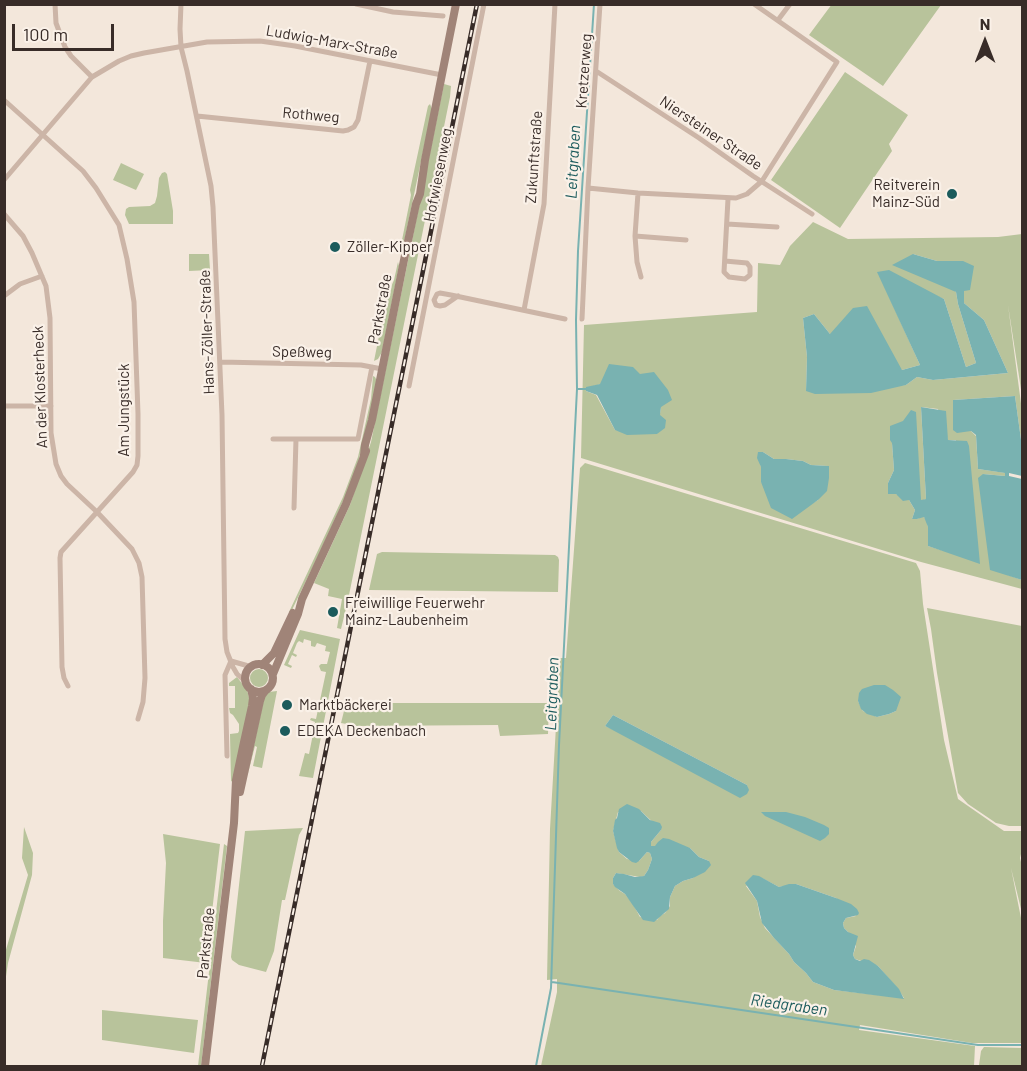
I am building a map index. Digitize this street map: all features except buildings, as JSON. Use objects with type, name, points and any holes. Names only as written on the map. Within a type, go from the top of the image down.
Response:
[{"type":"main road","name":"Parkstraße","points":[[262,665],[274,652],[302,599],[346,504],[369,446],[382,369],[420,194],[456,4]]},
{"type":"main road","name":"Parkstraße","points":[[273,674],[302,599]]},
{"type":"main road","points":[[262,665],[273,674],[272,684],[265,691],[258,692],[248,686],[247,672],[252,667],[262,665]]},
{"type":"main road","name":"Parkstraße","points":[[206,1066],[234,822],[236,780],[253,698],[248,686]]},
{"type":"main road","name":"Parkstraße","points":[[234,822],[260,701],[265,691]]},
{"type":"street","points":[[55,4],[56,23],[65,47],[92,77]]},
{"type":"street","name":"Hans-Zöller-Straße","points":[[181,4],[181,47],[197,116],[213,207],[220,362],[225,639],[227,652],[237,674],[248,686]]},
{"type":"street","points":[[356,4],[393,12],[443,16]]},
{"type":"street","name":"Hofwiesenweg","points":[[409,386],[484,4]]},
{"type":"street","name":"Zukunftstraße","points":[[524,310],[544,204],[555,4]]},
{"type":"street","name":"Kretzerweg","points":[[582,319],[600,4]]},
{"type":"street","points":[[588,188],[728,199],[747,194],[762,182],[837,62],[754,4]]},
{"type":"street","points":[[778,20],[790,4]]},
{"type":"street","name":"Ludwig-Marx-Straße","points":[[4,180],[92,77],[131,56],[207,42],[260,41],[442,75]]},
{"type":"street","name":"Rothweg","points":[[197,116],[348,130],[354,127],[358,120],[370,61]]},
{"type":"street","name":"Niersteiner Straße","points":[[596,71],[812,214]]},
{"type":"street","name":"Am Jungstück","points":[[4,100],[83,171],[96,189],[119,225],[134,302],[138,414],[137,465],[64,548],[60,558],[62,667],[68,686]]},
{"type":"street","points":[[638,193],[635,236],[637,267],[641,277]]},
{"type":"street","points":[[725,261],[747,263],[750,267],[750,275],[745,279],[729,277],[724,272],[728,199]]},
{"type":"street","name":"An der Klosterheck","points":[[4,214],[23,236],[46,286],[50,318],[52,442],[56,464],[61,476],[68,484],[132,549],[141,570],[145,678],[143,702],[138,719]]},
{"type":"street","points":[[727,224],[777,227]]},
{"type":"street","points":[[635,236],[686,240]]},
{"type":"street","points":[[4,296],[20,284],[42,276]]},
{"type":"street","points":[[435,297],[440,293],[458,296],[565,319]]},
{"type":"street","points":[[427,295],[435,297]]},
{"type":"street","points":[[435,297],[435,303],[440,306],[458,296]]},
{"type":"street","name":"Speßweg","points":[[220,362],[361,365],[382,369]]},
{"type":"street","points":[[273,439],[358,439],[372,367]]},
{"type":"street","points":[[4,406],[51,406]]},
{"type":"street","points":[[294,508],[296,439]]},
{"type":"street","points":[[231,660],[252,667]]},
{"type":"street","name":"Hans-Zöller-Straße","points":[[227,756],[225,671],[231,660]]},
{"type":"green space","points":[[832,4],[941,5],[883,86],[809,35]]},
{"type":"green space","points":[[845,72],[908,115],[889,144],[892,151],[840,228],[771,180]]},
{"type":"green space","points":[[444,84],[451,86],[450,97],[341,629],[337,628],[342,599],[328,596],[329,589],[314,583],[350,505],[371,442]]},
{"type":"green space","points":[[430,104],[432,109],[403,247],[400,250],[411,195],[410,190]]},
{"type":"green space","points":[[121,163],[144,174],[136,190],[113,180]]},
{"type":"green space","points":[[165,172],[173,211],[173,224],[129,224],[125,215],[126,209],[150,206],[155,203],[159,178]]},
{"type":"green space","points":[[813,222],[848,239],[998,237],[1022,234],[1022,396],[1008,305],[1022,411],[1022,447],[1015,396],[953,400],[967,431],[971,431],[976,436],[978,469],[1006,473],[1005,476],[983,474],[1008,575],[1022,580],[1022,589],[921,562],[581,458],[584,325],[757,312],[758,263],[780,265],[790,246]],"holes":[[[913,254],[937,261],[963,261],[964,303],[984,320],[1008,373],[933,380],[917,377],[906,385],[806,391],[807,357],[803,318],[814,314],[830,334],[902,370],[920,365],[878,272],[944,299],[966,367],[976,363],[956,292]],[[645,374],[661,407],[657,434],[615,430],[596,395],[586,391],[586,388]],[[921,407],[938,409],[948,440],[956,440],[944,551],[928,546],[927,521],[923,516],[912,519],[915,510],[909,500],[896,494],[888,483],[894,470],[892,443],[921,501],[926,499]],[[758,452],[763,452],[774,459],[828,466],[818,500],[808,506],[761,482]]]},
{"type":"green space","points":[[189,254],[209,254],[210,270],[189,271]]},
{"type":"green space","points":[[398,262],[382,352],[374,361],[387,296]]},
{"type":"green space","points":[[373,376],[377,381],[373,402],[359,459],[350,486],[291,612],[289,612],[343,497],[358,457],[371,399]]},
{"type":"green space","points":[[585,463],[916,563],[920,571],[944,740],[958,799],[1004,831],[1022,831],[1020,858],[1022,913],[1011,868],[1022,923],[1022,1043],[972,1043],[860,1025],[859,1030],[975,1046],[974,1066],[541,1066],[557,992],[557,979],[547,980],[550,829],[560,658],[566,658],[580,468]],"holes":[[[858,701],[896,711],[877,717],[863,711]],[[613,715],[747,785],[748,791],[605,726]],[[641,811],[661,830],[651,842],[651,846],[690,848],[699,857],[709,861],[693,878],[675,886],[670,897],[670,906],[657,920],[640,917],[625,894],[613,884],[616,873],[644,876],[652,859],[650,853],[647,852],[639,861],[627,859],[619,852],[613,831],[618,812]],[[762,878],[779,887],[796,884],[836,898],[856,916],[846,918],[843,923],[856,946],[853,955],[855,959],[878,966],[904,998],[834,990],[813,982],[765,928],[757,901],[746,886]]]},
{"type":"green space","points":[[382,552],[555,555],[559,560],[558,592],[369,590],[377,554]]},
{"type":"green space","points":[[927,608],[1022,626],[1022,826],[996,823],[968,804],[958,793]]},
{"type":"green space","points":[[300,630],[340,639],[313,778],[299,776],[305,753],[309,754],[313,734],[308,733],[314,731],[315,722],[310,720],[311,718],[316,719],[326,672],[321,671],[319,666],[327,664],[330,652],[325,651],[326,646],[317,643],[315,647],[311,646],[311,641],[304,639],[303,643],[299,641],[297,643],[293,653],[297,655],[296,657],[292,655],[288,664],[292,666],[291,668],[284,665]]},
{"type":"green space","points":[[259,669],[265,672],[268,678],[265,684],[259,687],[253,684],[250,678],[253,672]]},
{"type":"green space","points":[[237,677],[247,690],[250,701],[233,782],[231,781],[230,734],[238,733],[239,724],[230,713],[229,708],[235,708],[235,686],[229,686],[229,683]]},
{"type":"green space","points":[[277,691],[262,768],[253,766],[257,747],[255,746],[247,777],[265,694]]},
{"type":"green space","points":[[346,703],[549,703],[548,734],[500,736],[498,725],[357,726],[341,723]]},
{"type":"green space","points":[[24,827],[33,853],[32,875],[8,963],[5,983],[5,953],[28,875],[22,858]]},
{"type":"green space","points":[[303,828],[299,835],[285,900],[282,900],[274,951],[266,972],[239,965],[231,957],[245,831]]},
{"type":"green space","points":[[163,834],[220,844],[206,963],[163,958],[166,863]]},
{"type":"green space","points":[[224,844],[227,846],[201,1066],[198,1066]]},
{"type":"green space","points":[[102,1010],[198,1020],[194,1053],[102,1040]]},
{"type":"green space","points":[[984,1047],[1022,1048],[1022,1066],[975,1066],[979,1065],[981,1051]]},
{"type":"water","points":[[913,254],[937,261],[963,261],[974,266],[970,290],[964,291],[964,303],[984,320],[1008,373],[933,380],[917,377],[906,385],[871,393],[815,394],[806,391],[807,357],[803,318],[814,314],[830,334],[853,308],[867,306],[902,370],[920,365],[877,272],[889,270],[944,299],[966,367],[976,363],[956,292],[892,265]]},
{"type":"water","points":[[609,364],[633,367],[640,374],[654,372],[668,390],[672,400],[661,407],[660,415],[666,420],[665,428],[657,434],[627,435],[615,430],[597,395],[586,391],[586,387],[600,384]]},
{"type":"water","points":[[1015,396],[1022,447],[1022,476],[1009,473],[1009,476],[1022,479],[1022,580],[990,570],[978,478],[983,474],[1005,476],[1005,473],[978,469],[976,435],[971,431],[957,433],[953,430],[953,400]]},
{"type":"water","points":[[921,407],[946,411],[948,440],[967,441],[969,446],[980,564],[928,546],[928,527],[924,517],[912,519],[915,510],[909,500],[903,501],[896,494],[888,494],[888,483],[894,470],[890,426],[903,421],[911,410],[916,412],[921,500],[926,499]]},
{"type":"water","points":[[758,452],[763,452],[774,459],[829,466],[827,491],[792,519],[771,508],[761,482]]},
{"type":"water","points":[[874,685],[885,685],[901,697],[896,711],[877,717],[861,709],[858,701],[859,693],[862,689]]},
{"type":"water","points":[[613,715],[747,785],[749,790],[747,794],[740,798],[605,726]]},
{"type":"water","points":[[627,804],[639,809],[650,820],[660,823],[661,830],[651,842],[651,846],[655,846],[663,838],[669,839],[690,848],[699,857],[709,861],[711,865],[705,872],[675,886],[670,897],[669,909],[654,922],[643,920],[625,894],[613,884],[616,873],[635,877],[644,876],[652,859],[650,853],[647,852],[636,863],[632,862],[617,848],[613,831],[615,820],[619,809]]},
{"type":"water","points":[[761,812],[786,812],[805,817],[829,828],[829,834],[820,841],[765,816]]},
{"type":"water","points":[[753,875],[779,887],[796,884],[851,904],[859,913],[846,918],[843,923],[848,932],[858,936],[853,955],[855,959],[869,960],[878,966],[899,989],[904,999],[834,990],[813,982],[762,923],[757,901],[745,883]]},
{"type":"waterway","name":"Leitgraben","points":[[536,1066],[551,988],[559,745],[577,389],[578,251],[594,4]]},
{"type":"waterway","points":[[577,389],[586,389]]},
{"type":"waterway","name":"Riedgraben","points":[[552,982],[978,1045],[1022,1045]]},
{"type":"railway","points":[[262,1066],[477,4]]},
{"type":"place","name":"Reitverein Mainz-Süd","points":[[952,194]]},
{"type":"place","name":"Zöller-Kipper","points":[[335,247]]},
{"type":"place","name":"Freiwillige Feuerwehr Mainz-Laubenheim","points":[[333,612]]},
{"type":"place","name":"Marktbäckerei","points":[[287,705]]},
{"type":"place","name":"EDEKA Deckenbach","points":[[285,731]]}]
